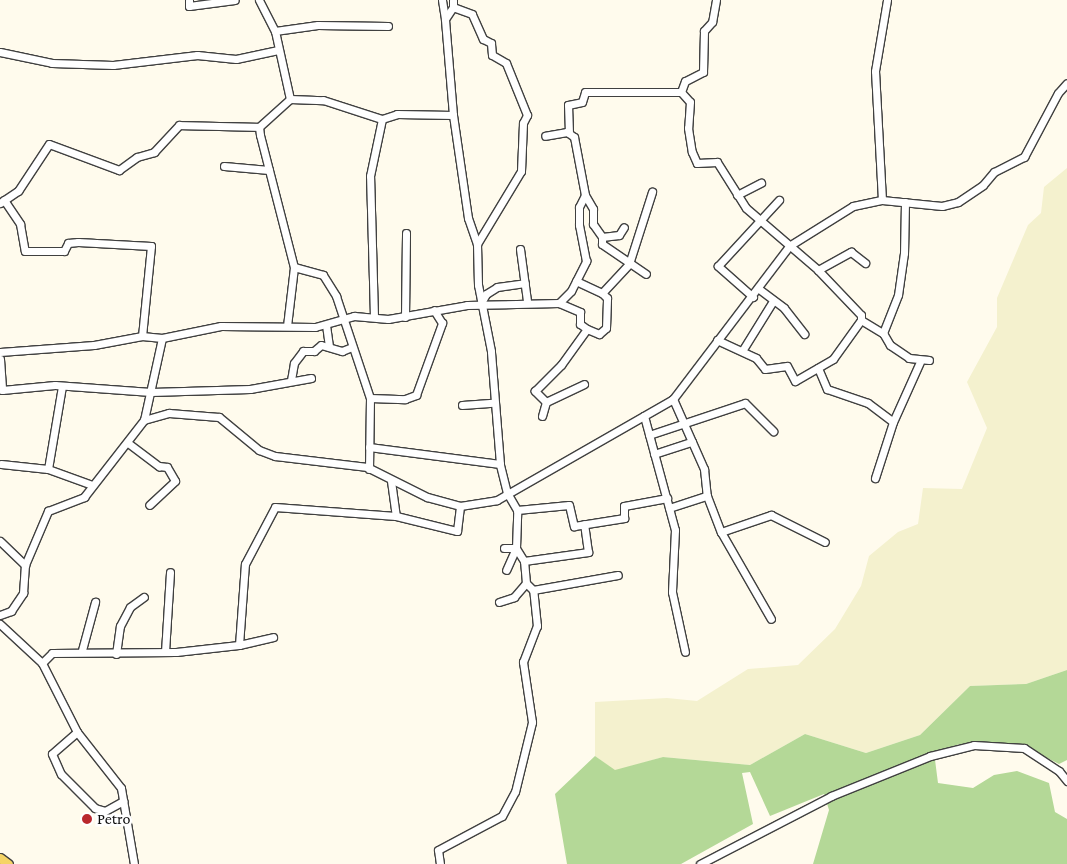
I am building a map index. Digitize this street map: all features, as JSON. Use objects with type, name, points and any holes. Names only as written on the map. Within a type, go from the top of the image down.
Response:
[{"type":"main road","points":[[0,858],[8,864]]},
{"type":"street","points":[[189,0],[189,6],[235,0]]},
{"type":"street","points":[[259,0],[275,31],[290,98]]},
{"type":"street","points":[[442,0],[453,115],[466,203],[477,244],[480,304],[491,351],[493,403],[500,464],[507,493],[517,510],[516,548],[506,570]]},
{"type":"street","points":[[680,92],[685,82],[703,72],[704,31],[712,22],[716,0]]},
{"type":"street","points":[[882,200],[875,71],[887,0]]},
{"type":"street","points":[[445,19],[453,3],[472,14],[483,39],[491,43],[492,55],[506,63],[528,116],[523,123],[521,171],[477,244]]},
{"type":"street","points":[[275,31],[318,25],[388,26]]},
{"type":"street","points":[[0,52],[52,63],[113,65],[197,55],[236,59],[278,50]]},
{"type":"street","points":[[144,420],[169,413],[219,417],[259,450],[275,456],[370,469],[391,482],[460,506],[497,500],[673,399],[717,340],[753,297],[788,246],[853,206],[882,200],[942,206],[958,202],[983,185],[994,172],[1018,162],[1067,83]]},
{"type":"street","points":[[646,274],[602,244],[602,237],[593,224],[592,210],[585,195],[579,152],[569,132],[568,105],[582,102],[585,92],[680,92],[690,102],[689,144],[697,162],[713,159],[737,195],[758,218],[788,246],[818,270],[861,315],[861,320],[848,334],[846,345],[818,368],[794,381],[787,366],[765,369],[742,351],[717,340]]},
{"type":"street","points":[[142,336],[151,246],[78,242],[68,243],[64,251],[25,252],[20,224],[2,202],[18,191],[49,144],[119,170],[154,152],[180,125],[259,127],[290,98],[323,100],[382,119],[397,114],[453,115]]},
{"type":"street","points":[[374,317],[370,176],[382,119]]},
{"type":"street","points":[[259,127],[294,267],[287,326]]},
{"type":"street","points":[[545,136],[569,132]]},
{"type":"street","points":[[224,166],[269,170]]},
{"type":"street","points":[[737,195],[761,184]]},
{"type":"street","points":[[602,293],[629,264],[652,192]]},
{"type":"street","points":[[558,303],[576,281],[586,261],[579,234],[579,207],[585,195]]},
{"type":"street","points":[[753,297],[718,266],[758,218],[779,200]]},
{"type":"street","points":[[883,333],[898,294],[904,253],[905,202]]},
{"type":"street","points":[[602,237],[619,235],[624,227]]},
{"type":"street","points":[[405,317],[406,233]]},
{"type":"street","points":[[520,249],[528,301]]},
{"type":"street","points":[[818,270],[851,252],[864,263]]},
{"type":"street","points":[[294,267],[322,275],[336,296],[343,322],[370,398],[370,469]]},
{"type":"street","points":[[0,352],[94,345],[142,336],[162,338],[221,326],[326,325],[343,322],[354,316],[405,317],[434,310],[480,304],[512,305],[528,301],[558,303],[580,312],[580,324],[599,334],[606,328],[607,298],[602,293],[576,281]]},
{"type":"street","points":[[480,304],[486,294],[497,287],[525,283]]},
{"type":"street","points":[[759,289],[804,334]]},
{"type":"street","points":[[742,351],[773,301]]},
{"type":"street","points":[[370,398],[405,399],[416,395],[442,323],[434,310]]},
{"type":"street","points":[[861,320],[883,333],[890,345],[920,362],[928,360]]},
{"type":"street","points":[[326,325],[329,347]]},
{"type":"street","points":[[546,402],[535,391],[561,365],[587,329]]},
{"type":"street","points":[[0,615],[11,611],[23,593],[25,565],[48,511],[84,497],[92,484],[128,443],[144,420],[162,338]]},
{"type":"street","points":[[291,380],[294,363],[303,351],[329,347],[342,351],[352,347]]},
{"type":"street","points":[[0,359],[2,390],[62,386],[151,392],[250,389],[291,380],[311,378]]},
{"type":"street","points":[[876,478],[893,422],[920,362]]},
{"type":"street","points":[[818,368],[827,389],[868,404],[893,422]]},
{"type":"street","points":[[542,416],[546,402],[584,384]]},
{"type":"street","points":[[48,469],[62,386]]},
{"type":"street","points":[[673,399],[704,469],[707,496],[720,532],[771,619]]},
{"type":"street","points":[[462,405],[493,403]]},
{"type":"street","points":[[649,435],[684,422],[708,418],[745,403],[773,431]]},
{"type":"street","points":[[644,416],[676,530],[672,598],[685,652]]},
{"type":"street","points":[[654,454],[692,442]]},
{"type":"street","points":[[128,443],[159,466],[167,467],[175,481],[149,505]]},
{"type":"street","points":[[369,447],[500,464]]},
{"type":"street","points":[[0,464],[48,469],[92,484]]},
{"type":"street","points":[[391,482],[396,516]]},
{"type":"street","points":[[669,508],[707,496]]},
{"type":"street","points":[[517,510],[569,505],[574,526],[624,518],[624,506],[667,498]]},
{"type":"street","points":[[239,644],[245,564],[275,507],[396,516],[457,531],[460,506]]},
{"type":"street","points":[[720,532],[772,515],[825,542]]},
{"type":"street","points":[[524,561],[588,552],[584,524]]},
{"type":"street","points":[[0,541],[25,565]]},
{"type":"street","points":[[504,548],[516,548]]},
{"type":"street","points":[[440,864],[438,850],[502,816],[515,792],[532,722],[523,662],[537,626],[533,590],[526,583],[524,561],[516,548]]},
{"type":"street","points":[[165,652],[165,608],[170,572]]},
{"type":"street","points":[[533,590],[618,575]]},
{"type":"street","points":[[499,602],[514,597],[526,583]]},
{"type":"street","points":[[116,654],[120,626],[130,607],[144,597]]},
{"type":"street","points":[[82,650],[95,602]]},
{"type":"street","points":[[0,624],[42,664],[77,732],[114,777],[123,800],[132,836],[129,842],[134,864]]},
{"type":"street","points":[[42,664],[52,652],[82,650],[116,654],[165,652],[259,643],[272,637]]},
{"type":"street","points":[[77,732],[52,754],[61,774],[95,808],[105,811],[123,800]]},
{"type":"street","points":[[700,864],[831,796],[930,756],[974,745],[1024,748],[1059,771],[1067,781]]},
{"type":"shaded area","points":[[1067,168],[1067,670],[1026,684],[970,686],[920,735],[866,753],[805,734],[750,765],[663,757],[615,771],[595,756],[595,702],[667,698],[697,701],[748,669],[798,665],[835,629],[861,586],[869,556],[898,532],[918,524],[923,488],[962,489],[987,428],[967,382],[997,327],[997,298],[1028,225],[1041,213],[1044,187]]},
{"type":"green space","points":[[1067,670],[1067,760],[1059,764],[1022,745],[1006,743],[960,744],[934,752],[938,783],[973,788],[994,775],[1017,771],[1049,783],[1055,812],[1067,819],[1067,864],[813,864],[829,810],[824,794],[770,816],[750,772],[742,773],[753,824],[681,864],[567,864],[555,794],[595,756],[615,770],[663,757],[750,765],[805,734],[866,753],[920,735],[970,686],[1026,684]]},
{"type":"place","name":"Petro","points":[[87,819]]}]
